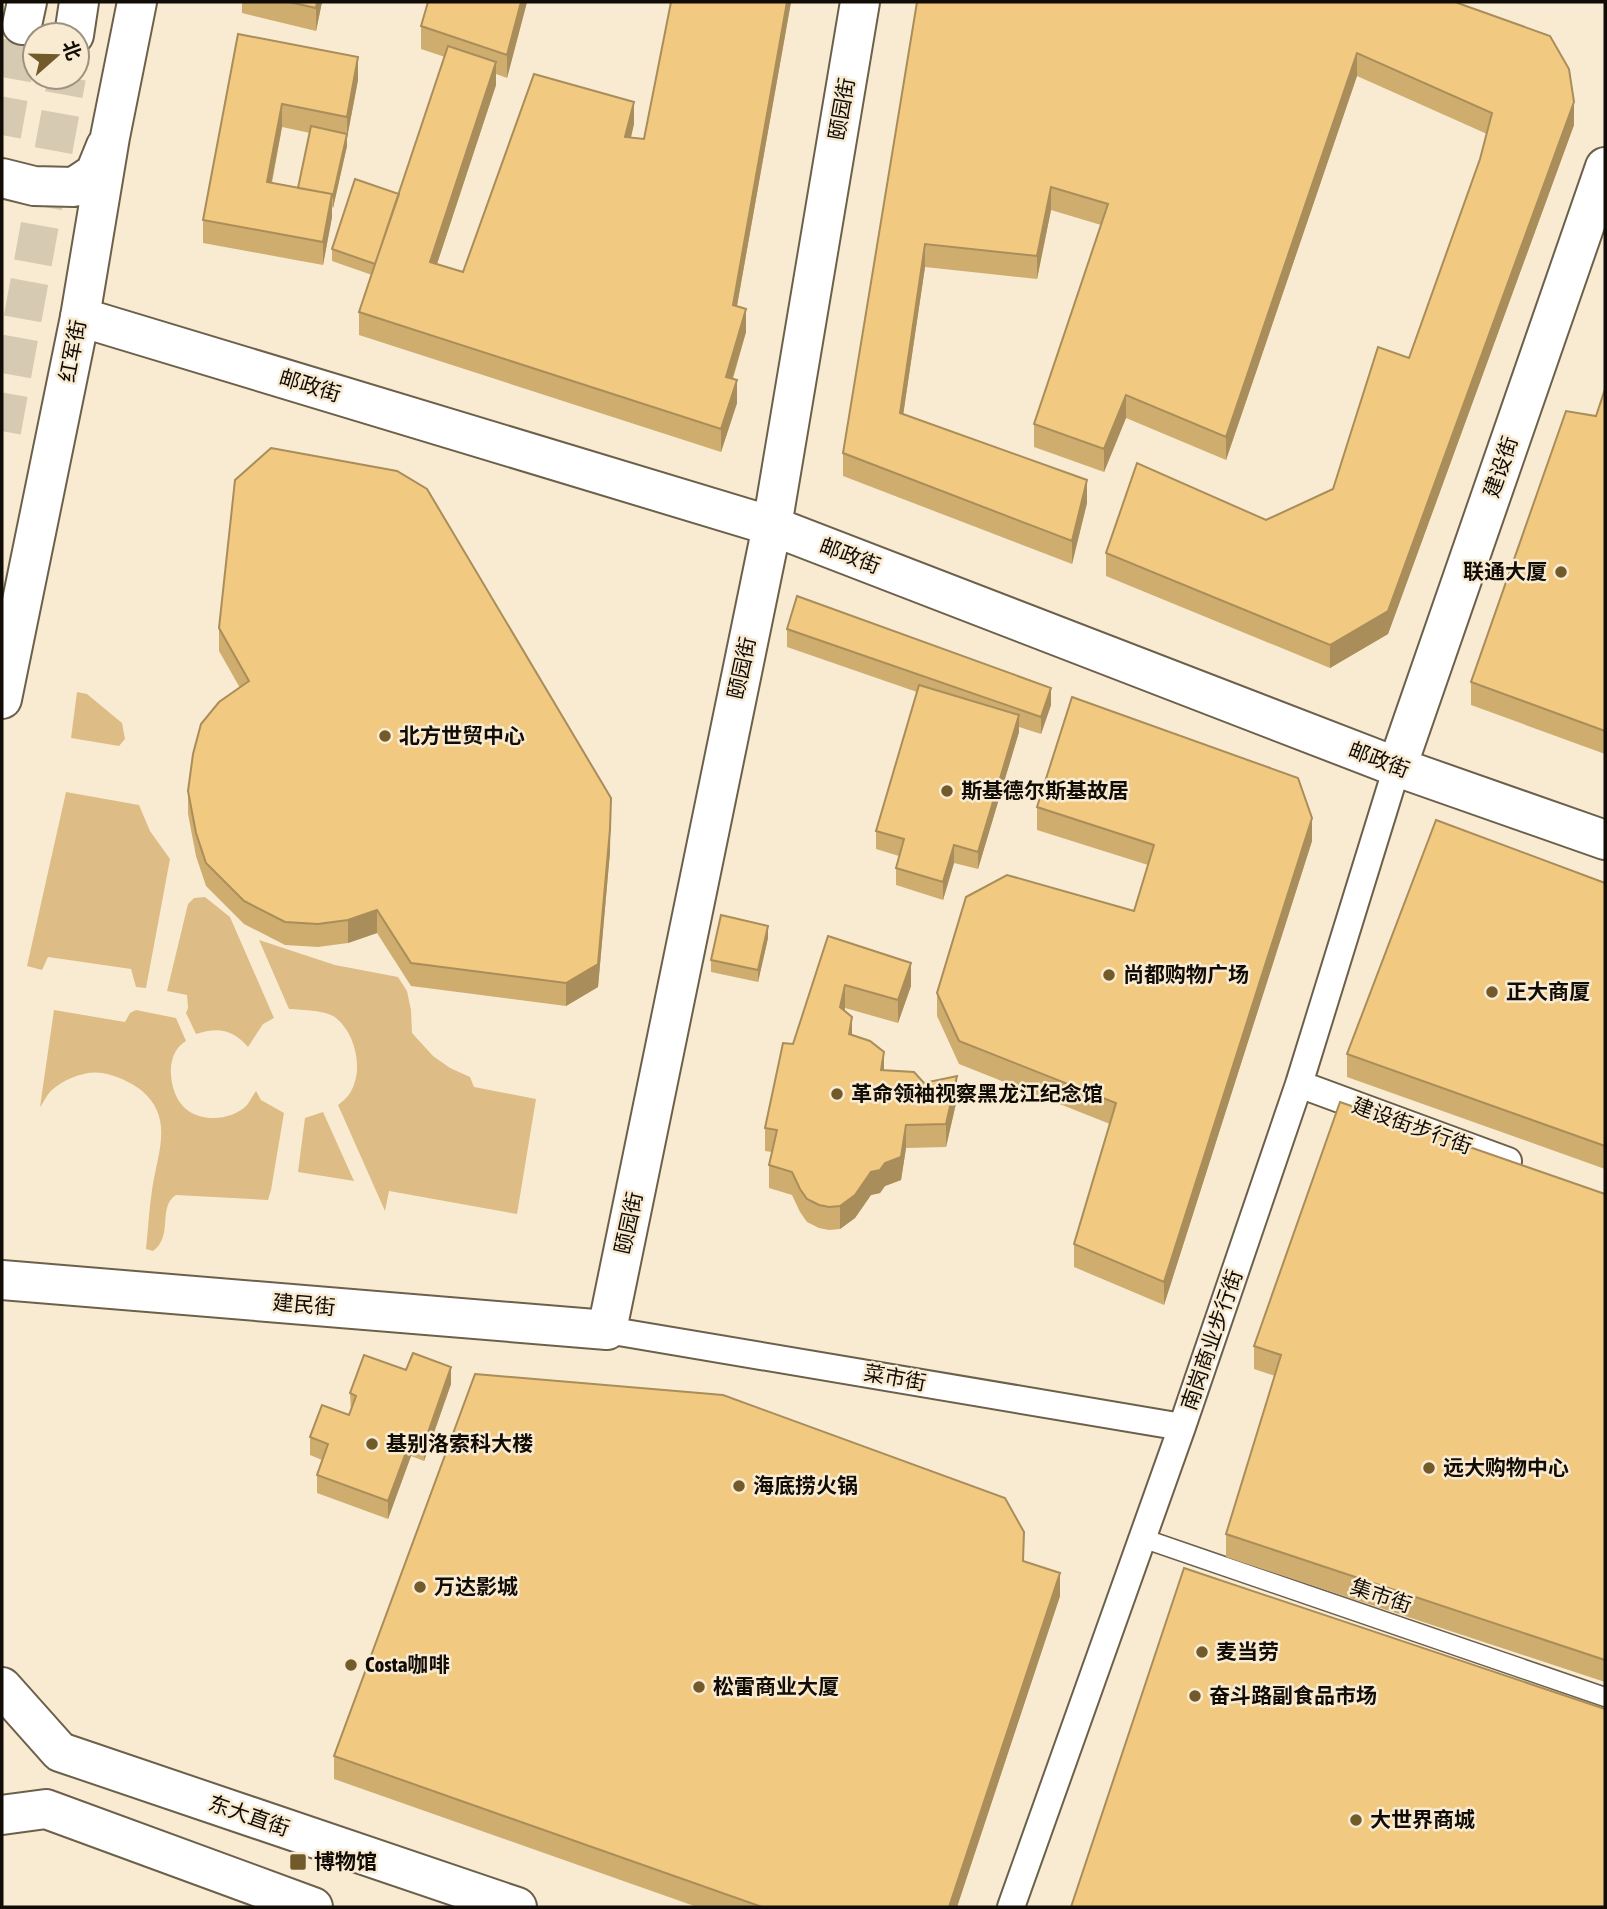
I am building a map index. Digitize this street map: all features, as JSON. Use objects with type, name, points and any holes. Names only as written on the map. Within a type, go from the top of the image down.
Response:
[{"type":"street","points":[[76,21],[79,2]]},
{"type":"street","name":"红军街","points":[[2,699],[80,317],[110,137],[137,2]]},
{"type":"street","name":"颐园街","points":[[607,1330],[772,526],[860,2]]},
{"type":"street","points":[[2,178],[34,186],[74,187],[95,173],[110,137]]},
{"type":"street","name":"建设街","points":[[1397,767],[1605,167]]},
{"type":"street","name":"邮政街","points":[[80,317],[772,526],[1397,767],[1605,840]]},
{"type":"street","name":"南岗商业步行街","points":[[1011,1907],[1182,1427],[1299,1084],[1397,767]]},
{"type":"street","name":"建设街步行街","points":[[1299,1084],[1532,1170]]},
{"type":"street","name":"建民街","points":[[2,1280],[607,1330]]},
{"type":"street","name":"菜市街","points":[[607,1330],[1182,1427]]},
{"type":"street","name":"东大直街","points":[[2,1687],[60,1752],[517,1907]]},
{"type":"street","points":[[2,1815],[46,1809],[313,1907]]},
{"type":"lane","name":"集市街","points":[[1142,1538],[1605,1697]]},
{"type":"shaded area","points":[[77,692],[87,694],[122,723],[125,739],[119,746],[71,738]]},
{"type":"shaded area","points":[[66,792],[139,805],[150,831],[170,859],[146,988],[136,987],[131,969],[48,957],[42,970],[27,966]]},
{"type":"shaded area","points":[[205,897],[230,917],[274,1018],[263,1024],[248,1047],[236,1036],[224,1031],[196,1034],[186,1013],[187,995],[167,991],[188,904],[194,898]]},
{"type":"shaded area","points":[[259,940],[335,965],[398,977],[407,991],[412,1033],[433,1056],[470,1077],[474,1087],[536,1099],[517,1214],[389,1191],[385,1211],[338,1105],[350,1093],[357,1074],[356,1053],[349,1033],[332,1015],[289,1009]]},
{"type":"shaded area","points":[[54,1010],[125,1022],[130,1013],[136,1010],[176,1018],[186,1041],[174,1055],[171,1071],[173,1089],[186,1109],[209,1118],[226,1117],[247,1105],[256,1091],[261,1100],[284,1113],[268,1200],[176,1195],[167,1207],[163,1238],[153,1251],[146,1249],[151,1197],[160,1150],[161,1124],[158,1112],[137,1087],[118,1077],[96,1072],[82,1074],[63,1082],[50,1092],[40,1107]]},
{"type":"shaded area","points":[[323,1112],[354,1181],[298,1172],[305,1118]]},
{"type":"building","points":[[289,2],[317,2],[316,8]]},
{"type":"building","points":[[428,2],[521,2],[507,55],[421,26]]},
{"type":"building","points":[[671,2],[787,2],[733,305],[746,309],[726,377],[737,380],[721,429],[359,312],[448,46],[496,62],[430,262],[463,272],[534,74],[634,102],[625,137],[644,139]]},
{"type":"building","points":[[917,2],[1455,2],[1550,36],[1569,69],[1574,102],[1388,611],[1330,645],[1106,553],[1137,463],[1266,520],[1333,489],[1378,347],[1409,358],[1480,159],[1492,113],[1357,53],[1226,437],[1126,395],[1104,449],[1034,424],[1108,204],[1051,187],[1037,256],[925,244],[900,413],[1087,480],[1072,541],[843,453]]},
{"type":"building","points":[[238,34],[358,57],[347,117],[282,104],[267,182],[332,194],[323,242],[203,220]]},
{"type":"building","points":[[311,126],[347,134],[333,196],[298,188]]},
{"type":"building","points":[[355,179],[399,194],[375,264],[332,249]]},
{"type":"building","name":"联通大厦","points":[[1605,389],[1605,731],[1471,682],[1566,411],[1596,416]]},
{"type":"building","name":"北方世贸中心","points":[[271,448],[397,471],[427,489],[611,798],[598,964],[566,983],[411,963],[377,910],[348,920],[318,924],[285,922],[244,901],[206,863],[196,833],[188,791],[193,754],[201,724],[219,702],[249,681],[219,628],[235,480]]},
{"type":"building","points":[[797,596],[1051,688],[1041,717],[787,629]]},
{"type":"building","name":"斯基德尔斯基故居","points":[[919,685],[1019,715],[978,852],[954,845],[943,882],[896,868],[904,839],[876,831]]},
{"type":"building","name":"尚都购物广场","points":[[1072,697],[1298,778],[1312,818],[1164,1282],[1074,1244],[1116,1103],[959,1041],[937,993],[966,897],[1007,875],[1134,911],[1154,845],[1037,807]]},
{"type":"building","name":"正大商厦","points":[[1436,820],[1605,883],[1605,1146],[1347,1054]]},
{"type":"building","points":[[721,915],[768,926],[758,970],[711,960]]},
{"type":"building","name":"革命领袖视察黑龙江纪念馆","points":[[828,936],[911,963],[898,1000],[845,985],[840,1007],[852,1017],[849,1034],[870,1041],[884,1052],[881,1070],[914,1072],[924,1083],[957,1076],[946,1124],[906,1125],[901,1157],[885,1163],[880,1170],[871,1172],[855,1195],[840,1206],[829,1207],[807,1199],[792,1172],[769,1165],[777,1130],[765,1128],[783,1043],[793,1044]]},
{"type":"building","name":"远大购物中心","points":[[1340,1102],[1605,1194],[1605,1660],[1226,1534],[1281,1355],[1254,1346]]},
{"type":"building","name":"基别洛索科大楼","points":[[413,1353],[451,1367],[424,1444],[411,1439],[388,1501],[317,1475],[328,1444],[310,1437],[322,1405],[349,1415],[356,1396],[350,1393],[364,1355],[406,1370]]},
{"type":"building","name":"松雷商业大厦","points":[[475,1374],[723,1395],[1005,1498],[1024,1532],[1023,1561],[1060,1573],[949,1907],[762,1907],[334,1756]]},
{"type":"building","name":"大世界商城","points":[[1184,1568],[1605,1709],[1605,1907],[1071,1907]]},
{"type":"tunnel","points":[[2,135],[21,30]]},
{"type":"tunnel","points":[[2,431],[64,91]]},
{"type":"place","name":"联通大厦","points":[[1561,572]]},
{"type":"place","name":"北方世贸中心","points":[[385,736]]},
{"type":"place","name":"斯基德尔斯基故居","points":[[947,791]]},
{"type":"place","name":"尚都购物广场","points":[[1109,975]]},
{"type":"place","name":"正大商厦","points":[[1492,992]]},
{"type":"place","name":"革命领袖视察黑龙江纪念馆","points":[[837,1094]]},
{"type":"place","name":"基别洛索科大楼","points":[[372,1444]]},
{"type":"place","name":"远大购物中心","points":[[1429,1468]]},
{"type":"place","name":"海底捞火锅","points":[[739,1486]]},
{"type":"place","name":"万达影城","points":[[420,1587]]},
{"type":"place","name":"麦当劳","points":[[1202,1652]]},
{"type":"place","name":"Costa咖啡","points":[[351,1665]]},
{"type":"place","name":"松雷商业大厦","points":[[699,1687]]},
{"type":"place","name":"奋斗路副食品市场","points":[[1195,1696]]},
{"type":"place","name":"大世界商城","points":[[1356,1820]]},
{"type":"place","name":"博物馆","points":[[298,1862]]}]
